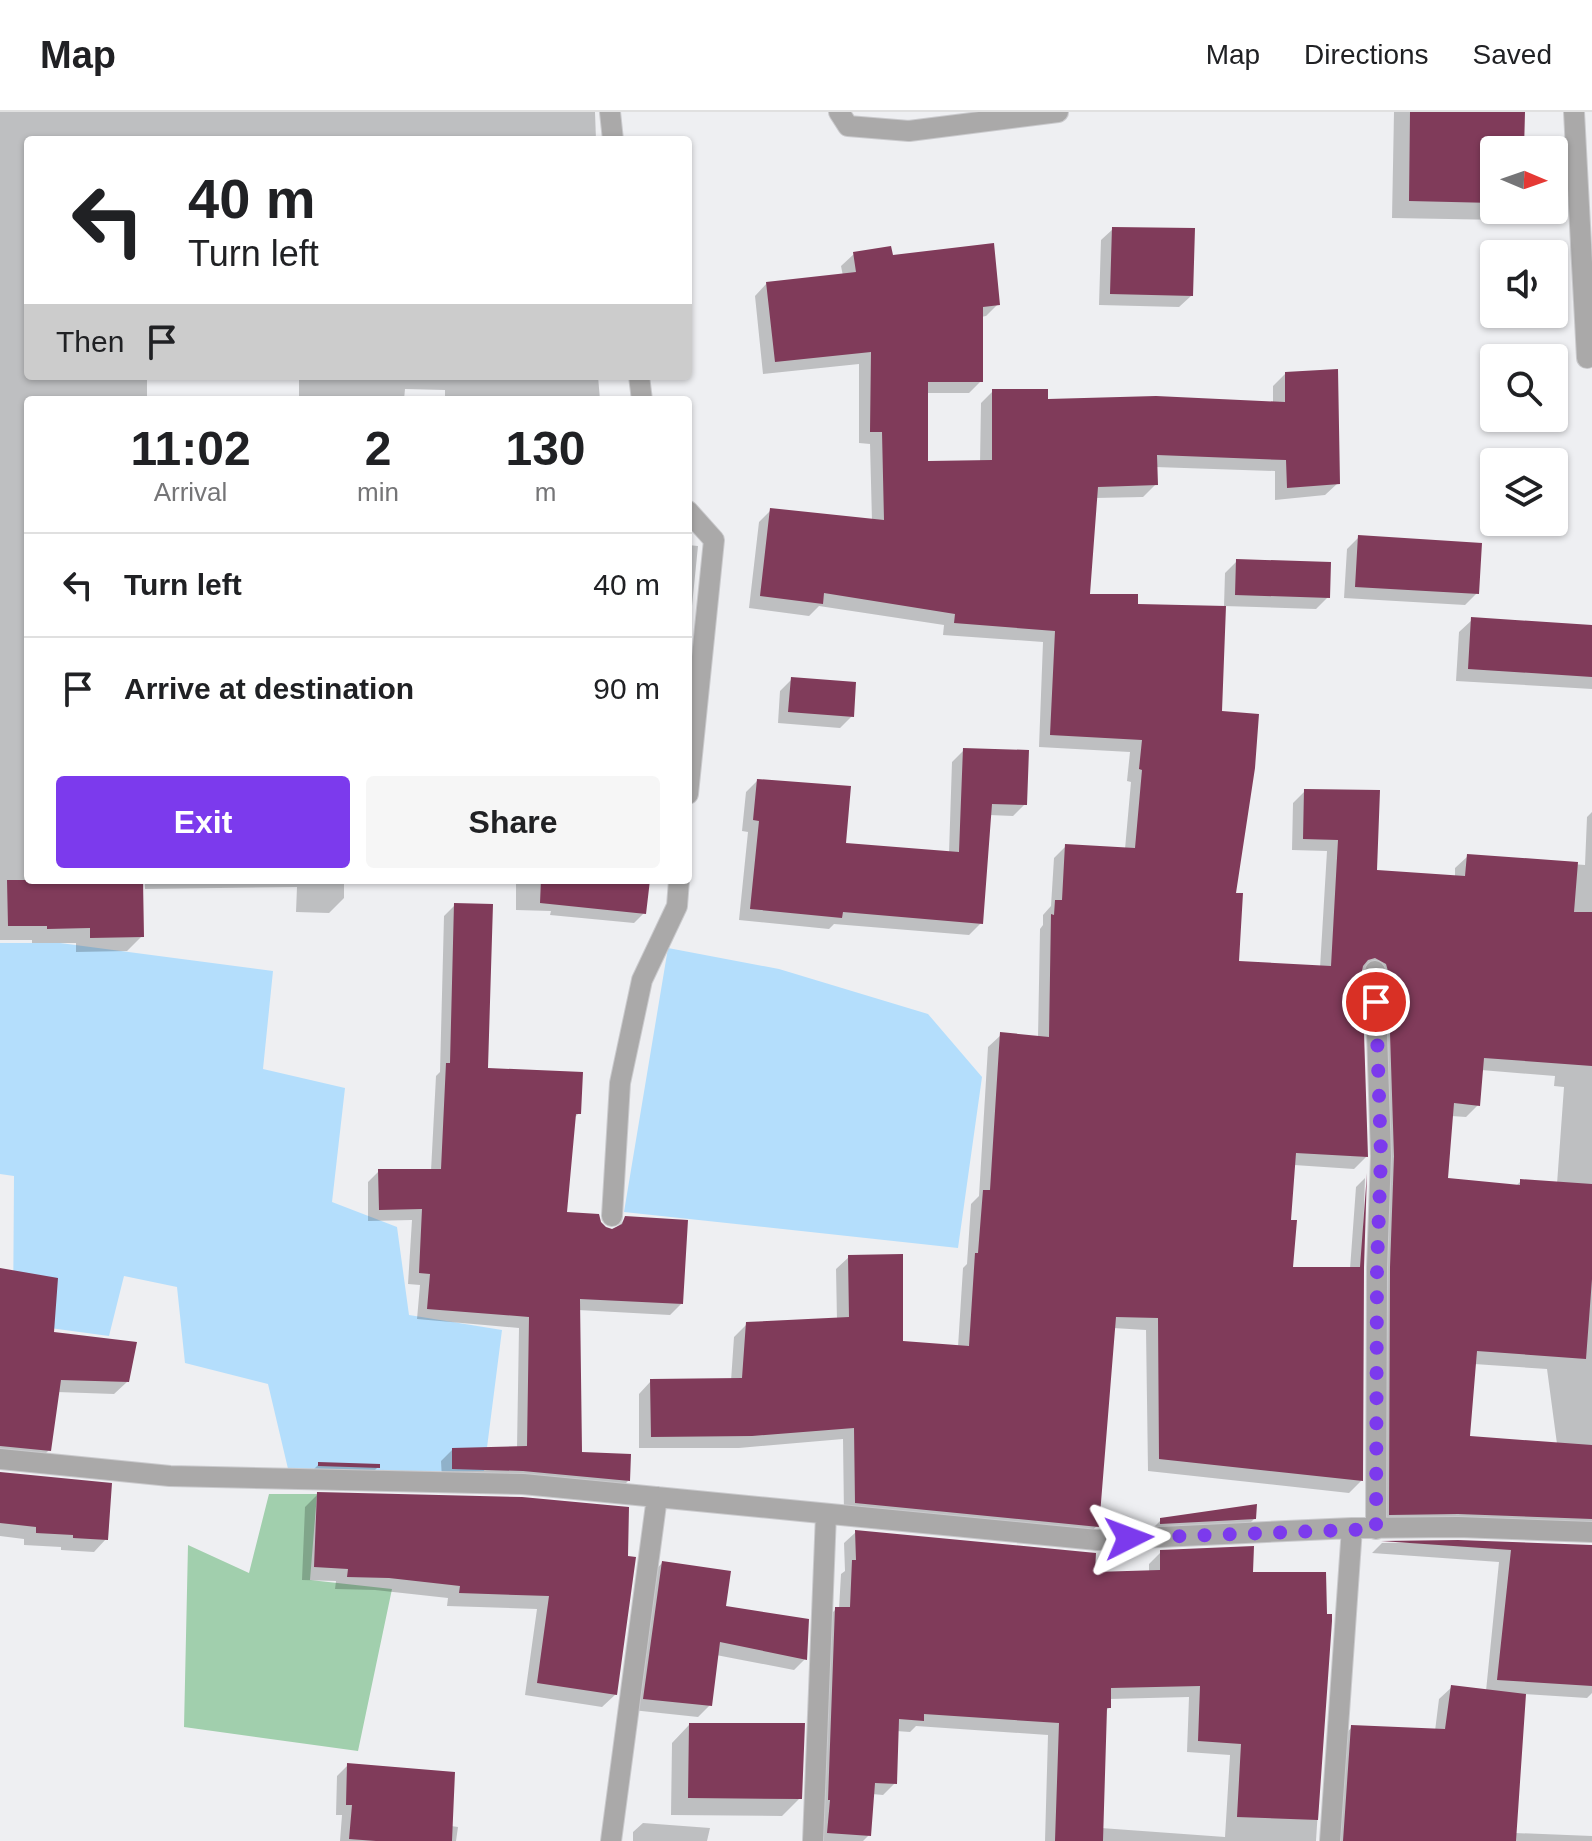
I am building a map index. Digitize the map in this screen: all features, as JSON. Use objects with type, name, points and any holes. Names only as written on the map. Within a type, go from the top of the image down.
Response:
[{"type":"street","points":[[610,112],[613,136]]},
{"type":"street","points":[[839,112],[848,126],[909,131],[1058,112]]},
{"type":"street","points":[[1574,112],[1587,358]]},
{"type":"street","points":[[692,515],[714,540],[692,755]]},
{"type":"street","points":[[612,1216],[620,1083],[642,980],[677,906],[679,884]]},
{"type":"street","points":[[1375,971],[1381,1156],[1377,1267],[1376,1529]]},
{"type":"street","points":[[0,1459],[170,1476],[523,1484],[1097,1540],[1352,1528],[1458,1527],[1592,1532]]},
{"type":"street","points":[[611,1841],[657,1497]]},
{"type":"street","points":[[813,1841],[826,1514]]},
{"type":"street","points":[[1330,1841],[1352,1528]]},
{"type":"green space","points":[[269,1494],[317,1494],[310,1580],[392,1589],[358,1751],[184,1727],[188,1545],[249,1573]]},
{"type":"water","points":[[0,943],[60,943],[273,971],[263,1069],[345,1088],[332,1202],[397,1227],[409,1315],[502,1330],[484,1471],[289,1473],[268,1384],[185,1363],[177,1287],[124,1276],[109,1336],[13,1323],[14,1176],[0,1174]]},
{"type":"water","points":[[668,948],[779,969],[928,1014],[982,1077],[958,1248],[624,1212]]},
{"type":"building","points":[[1410,112],[1525,112],[1524,136],[1480,136],[1480,203],[1409,201]]},
{"type":"building","points":[[1112,227],[1195,228],[1193,296],[1110,294]]},
{"type":"building","points":[[994,243],[1000,305],[983,307],[983,382],[928,382],[928,461],[992,460],[992,389],[1048,389],[1048,399],[1156,396],[1285,402],[1285,372],[1338,369],[1340,484],[1287,488],[1286,460],[1157,455],[1158,485],[1098,487],[1090,594],[1138,594],[1138,604],[1226,606],[1222,711],[1259,714],[1255,768],[1236,893],[1243,893],[1239,961],[1331,966],[1338,840],[1303,839],[1304,789],[1380,790],[1377,870],[1465,876],[1467,854],[1578,862],[1574,912],[1592,912],[1592,1066],[1484,1058],[1480,1106],[1454,1103],[1448,1178],[1520,1185],[1520,1179],[1592,1184],[1592,1279],[1586,1359],[1477,1351],[1470,1436],[1592,1445],[1592,1519],[1389,1515],[1390,1267],[1394,1156],[1388,971],[1386,964],[1375,958],[1368,960],[1362,971],[1368,1157],[1296,1153],[1291,1220],[1297,1220],[1293,1267],[1360,1267],[1367,1173],[1363,1481],[1159,1459],[1158,1318],[1116,1317],[1099,1527],[855,1503],[854,1428],[752,1436],[651,1437],[650,1379],[742,1378],[746,1322],[849,1317],[848,1255],[903,1254],[903,1341],[969,1346],[983,1190],[990,1190],[1000,1032],[1049,1037],[1051,914],[1054,915],[1055,900],[1062,900],[1065,844],[1135,848],[1142,740],[1050,735],[1055,631],[954,623],[955,614],[824,593],[823,604],[760,596],[770,508],[884,520],[882,432],[870,432],[871,352],[775,362],[766,282],[856,272],[853,252],[891,246],[893,255]]},
{"type":"building","points":[[1358,535],[1482,543],[1479,594],[1355,587]]},
{"type":"building","points":[[1236,559],[1331,562],[1330,598],[1235,595]]},
{"type":"building","points":[[1471,617],[1592,625],[1592,677],[1468,669]]},
{"type":"building","points":[[791,677],[856,682],[854,717],[788,712]]},
{"type":"building","points":[[963,748],[1029,750],[1027,805],[992,804],[983,924],[843,912],[842,918],[750,909],[759,821],[753,820],[757,779],[851,786],[846,843],[959,852]]},
{"type":"building","points":[[7,880],[24,880],[24,884],[143,884],[144,937],[90,938],[90,928],[8,926]]},
{"type":"building","points":[[541,884],[650,884],[646,914],[540,903]]},
{"type":"building","points":[[454,903],[493,904],[488,1068],[583,1072],[581,1114],[576,1114],[567,1212],[599,1214],[601,1222],[612,1229],[622,1224],[625,1216],[688,1220],[683,1304],[580,1299],[582,1452],[631,1454],[630,1481],[523,1471],[452,1469],[452,1448],[527,1446],[529,1317],[427,1309],[430,1274],[419,1273],[422,1209],[379,1210],[378,1169],[441,1169],[446,1063],[450,1063]]},
{"type":"building","points":[[0,1268],[58,1278],[54,1332],[137,1342],[129,1382],[61,1380],[51,1451],[0,1446]]},
{"type":"building","points":[[318,1462],[380,1464],[380,1468],[318,1466]]},
{"type":"building","points":[[0,1472],[112,1483],[108,1540],[36,1533],[36,1527],[0,1523]]},
{"type":"building","points":[[317,1492],[522,1497],[629,1507],[628,1556],[636,1557],[617,1695],[537,1683],[549,1596],[459,1593],[460,1586],[347,1577],[348,1569],[314,1567]]},
{"type":"building","points":[[1257,1504],[1256,1519],[1160,1524],[1160,1518]]},
{"type":"building","points":[[855,1530],[1096,1553],[1095,1572],[1160,1570],[1160,1550],[1254,1546],[1253,1572],[1326,1572],[1327,1614],[1332,1614],[1332,1621],[1318,1820],[1237,1817],[1241,1744],[1198,1741],[1200,1686],[1111,1688],[1111,1708],[1107,1708],[1103,1841],[1055,1841],[1059,1723],[924,1714],[924,1721],[899,1719],[897,1784],[875,1783],[871,1836],[827,1833],[835,1607],[850,1607],[852,1560],[856,1560]]},
{"type":"building","points":[[1458,1540],[1592,1545],[1592,1686],[1497,1680],[1511,1550],[1381,1541]]},
{"type":"building","points":[[662,1561],[731,1571],[726,1606],[809,1619],[807,1660],[720,1642],[712,1706],[643,1699]]},
{"type":"building","points":[[1451,1685],[1526,1694],[1516,1841],[1343,1841],[1351,1725],[1445,1729]]},
{"type":"building","points":[[689,1723],[805,1723],[802,1799],[688,1798]]},
{"type":"building","points":[[347,1763],[455,1772],[452,1841],[349,1839],[352,1805],[346,1805]]},
{"type":"route","points":[[1129,1538],[1376,1529],[1377,1267],[1381,1156],[1376,1002]]}]
